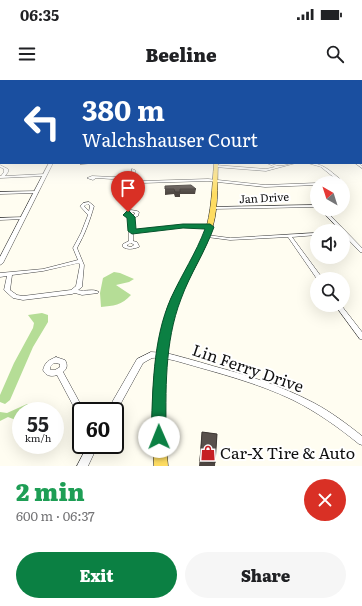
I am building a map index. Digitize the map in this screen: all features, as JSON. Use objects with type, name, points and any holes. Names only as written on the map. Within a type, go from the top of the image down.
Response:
[{"type":"main road","points":[[160,466],[158,405],[162,355],[166,331],[176,298],[210,227],[215,165]]},
{"type":"street","points":[[0,263],[50,164]]},
{"type":"street","points":[[270,164],[278,167]]},
{"type":"street","points":[[215,165],[261,170],[291,164]]},
{"type":"street","points":[[312,164],[323,168],[334,176]]},
{"type":"street","points":[[0,166],[6,169],[6,172],[1,177]]},
{"type":"street","points":[[133,170],[133,177],[136,181],[142,182],[214,181],[265,186],[310,184]]},
{"type":"street","points":[[1,177],[45,175]]},
{"type":"street","points":[[96,178],[133,177]]},
{"type":"street","points":[[0,193],[37,192]]},
{"type":"street","name":"Jan Drive","points":[[212,208],[310,206]]},
{"type":"street","points":[[10,274],[7,290],[15,297],[23,298],[68,294],[75,290],[79,287],[82,265],[75,248],[83,234],[90,215]]},
{"type":"street","points":[[329,216],[336,224]]},
{"type":"street","points":[[131,217],[131,242]]},
{"type":"street","points":[[0,219],[23,218]]},
{"type":"street","points":[[132,231],[183,226],[210,227]]},
{"type":"street","points":[[207,236],[230,239],[310,234]]},
{"type":"street","points":[[290,235],[315,272]]},
{"type":"street","points":[[350,238],[362,251]]},
{"type":"street","points":[[0,275],[43,270],[80,261]]},
{"type":"street","points":[[75,290],[82,293],[96,292]]},
{"type":"street","points":[[343,312],[361,337]]},
{"type":"street","points":[[117,402],[140,361],[151,355],[162,355]]},
{"type":"street","name":"Lin Ferry Drive","points":[[162,355],[196,363],[288,393],[310,404],[335,420],[362,441]]},
{"type":"street","points":[[59,372],[75,402]]},
{"type":"street","points":[[82,466],[89,454]]},
{"type":"green space","points":[[114,272],[134,279],[129,282],[116,285],[131,295],[124,301],[117,304],[101,307],[100,293],[103,278]]},
{"type":"green space","points":[[42,313],[48,315],[48,322],[33,347],[10,400],[5,404],[0,402],[0,395],[14,363],[33,328],[34,323],[28,315]]},
{"type":"green space","points":[[12,411],[12,419],[8,417],[0,421],[0,412],[7,413]]},
{"type":"building","points":[[191,185],[196,189],[180,189],[180,192],[175,192],[174,189],[165,189],[165,186]]},
{"type":"building","name":"Car-X Tire & Auto","points":[[202,432],[217,434],[215,463],[200,461]]},
{"type":"place","name":"Car-X Tire & Auto","points":[[208,453]]},
{"type":"route","points":[[128,212],[126,215],[131,217],[132,231],[183,226],[210,227],[205,242],[176,298],[166,331],[160,375],[158,405],[159,437]]}]
